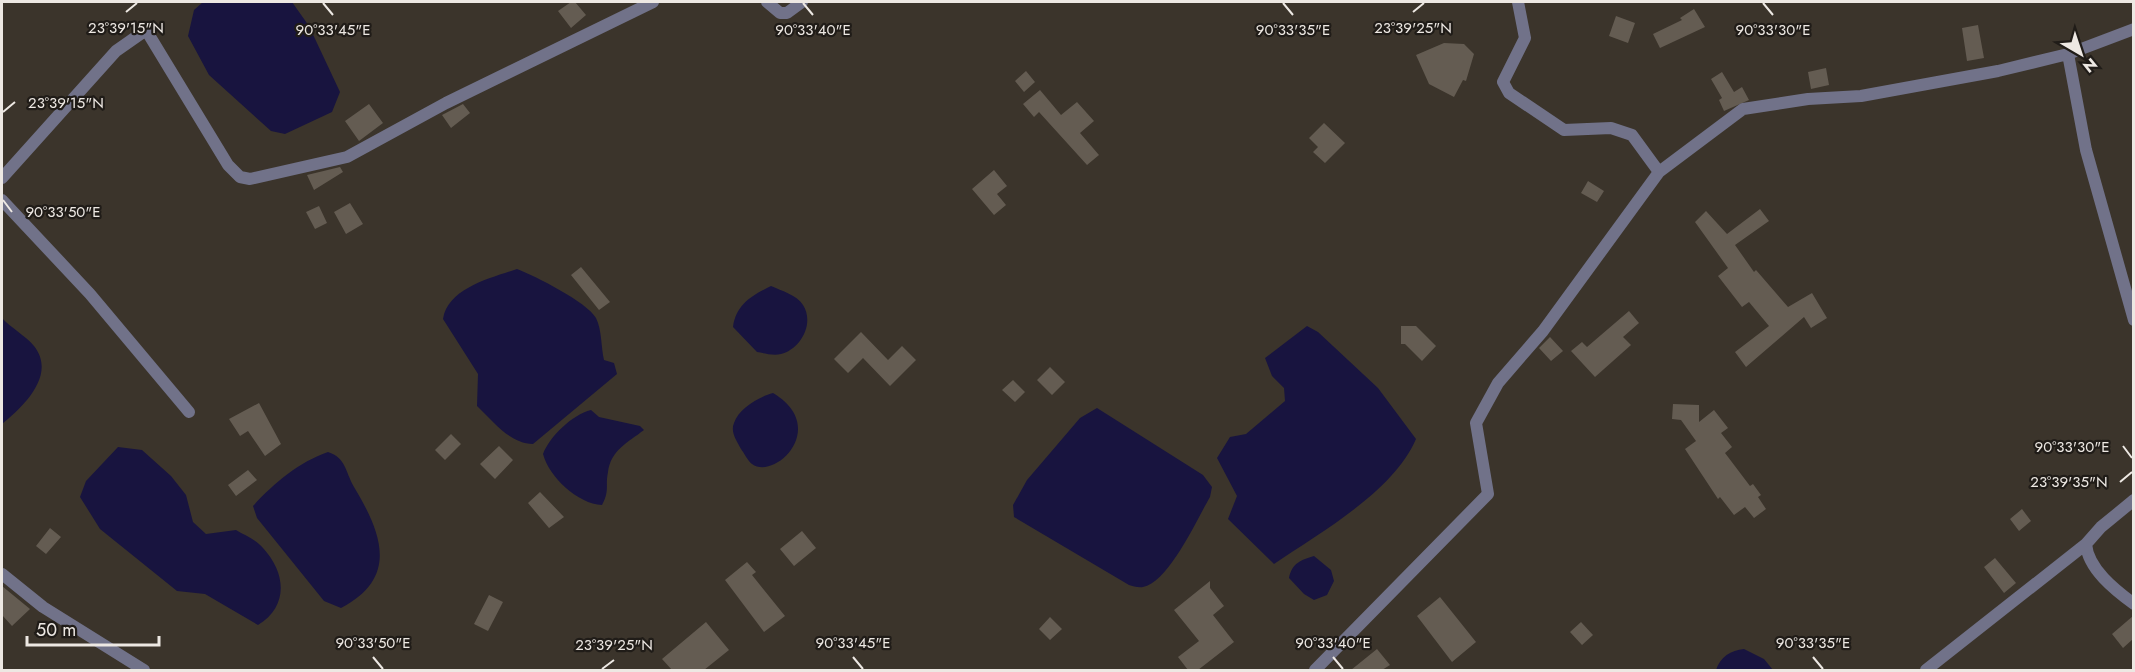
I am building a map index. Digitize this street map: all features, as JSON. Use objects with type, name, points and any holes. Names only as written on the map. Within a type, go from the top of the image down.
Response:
[{"type":"street","points":[[2,178],[116,51],[146,30],[228,165],[240,177],[250,179],[347,157],[446,103],[653,2]]},
{"type":"street","points":[[767,2],[780,13],[787,13],[802,2]]},
{"type":"street","points":[[1518,2],[1525,38],[1503,82],[1509,93],[1564,130],[1611,128],[1632,135],[1659,172]]},
{"type":"street","points":[[1316,670],[1488,494],[1476,423],[1498,383],[1543,331],[1659,172],[1743,109],[1808,99],[1861,96],[2068,54],[2133,29]]},
{"type":"street","points":[[2068,54],[2086,150],[2133,320]]},
{"type":"street","points":[[2,200],[90,294],[189,412]]},
{"type":"street","points":[[1926,670],[2086,544],[2101,527],[2133,501]]},
{"type":"street","points":[[2086,544],[2087,556],[2115,590],[2133,604]]},
{"type":"street","points":[[2,574],[43,607],[144,670]]},
{"type":"shaded area","points":[[203,2],[292,2],[309,26],[340,92],[332,112],[285,134],[271,131],[209,75],[188,36],[194,10]]},
{"type":"shaded area","points":[[517,269],[560,290],[591,312],[599,328],[604,360],[614,363],[617,374],[533,444],[524,443],[509,436],[477,406],[478,374],[443,319],[453,299],[462,292],[483,281]]},
{"type":"shaded area","points":[[771,286],[797,299],[803,305],[807,320],[804,335],[794,347],[778,355],[757,352],[733,327],[738,312],[746,301]]},
{"type":"shaded area","points":[[2,318],[34,346],[40,357],[42,368],[40,379],[27,399],[2,424]]},
{"type":"shaded area","points":[[1307,326],[1318,332],[1378,388],[1416,439],[1391,476],[1373,493],[1334,524],[1274,564],[1228,519],[1237,496],[1217,458],[1230,437],[1246,434],[1285,401],[1284,388],[1272,376],[1265,358]]},
{"type":"shaded area","points":[[773,393],[789,407],[797,421],[797,435],[792,448],[784,458],[773,465],[762,467],[752,464],[748,459],[734,436],[733,426],[745,408],[756,400]]},
{"type":"shaded area","points":[[1097,408],[1203,475],[1212,487],[1210,497],[1172,562],[1153,583],[1143,587],[1129,585],[1014,517],[1013,505],[1027,480],[1080,418]]},
{"type":"shaded area","points":[[591,410],[599,417],[640,426],[644,430],[616,452],[612,458],[606,496],[602,505],[584,500],[566,488],[551,472],[543,454],[562,427],[576,416]]},
{"type":"shaded area","points":[[118,447],[142,450],[171,476],[186,495],[193,522],[206,534],[236,530],[263,548],[276,568],[281,589],[275,608],[268,617],[258,625],[205,594],[177,591],[100,529],[80,497],[86,481]]},
{"type":"shaded area","points":[[328,452],[342,461],[372,521],[380,553],[378,568],[372,582],[360,596],[341,608],[324,601],[257,518],[253,506],[287,474]]},
{"type":"shaded area","points":[[1314,556],[1331,570],[1334,581],[1327,595],[1314,600],[1304,594],[1289,578],[1292,569],[1298,563]]},
{"type":"shaded area","points":[[1744,649],[1764,659],[1773,670],[1716,670],[1720,661],[1727,655]]},
{"type":"building","points":[[571,2],[575,2],[586,15],[571,28],[558,11]]},
{"type":"building","points":[[1694,9],[1705,27],[1660,48],[1653,34],[1682,20],[1680,18]]},
{"type":"building","points":[[1616,16],[1635,23],[1628,43],[1609,36]]},
{"type":"building","points":[[1978,25],[1984,58],[1967,61],[1962,28]]},
{"type":"building","points":[[1444,43],[1464,44],[1474,54],[1466,81],[1463,80],[1454,97],[1429,84],[1416,55]]},
{"type":"building","points":[[1826,68],[1829,85],[1811,89],[1808,72]]},
{"type":"building","points":[[1026,71],[1035,82],[1024,92],[1015,81]]},
{"type":"building","points":[[1722,72],[1734,92],[1742,87],[1749,100],[1724,111],[1719,100],[1722,98],[1711,79]]},
{"type":"building","points":[[1040,90],[1061,115],[1077,102],[1094,121],[1080,133],[1099,155],[1087,165],[1039,112],[1034,117],[1023,104]]},
{"type":"building","points":[[369,104],[383,123],[359,141],[345,121]]},
{"type":"building","points":[[463,104],[470,113],[451,128],[442,115]]},
{"type":"building","points":[[1324,123],[1345,143],[1325,163],[1313,152],[1318,147],[1309,138]]},
{"type":"building","points":[[340,167],[343,172],[314,190],[307,175]]},
{"type":"building","points":[[994,170],[1007,186],[997,194],[1006,205],[994,215],[972,189]]},
{"type":"building","points":[[1588,181],[1604,191],[1597,202],[1581,193]]},
{"type":"building","points":[[350,203],[363,224],[346,234],[334,212]]},
{"type":"building","points":[[319,206],[327,223],[315,229],[306,212]]},
{"type":"building","points":[[1760,209],[1769,221],[1735,245],[1754,272],[1756,270],[1788,307],[1812,293],[1827,318],[1811,328],[1804,317],[1746,367],[1735,352],[1769,326],[1749,302],[1742,307],[1718,276],[1728,268],[1695,222],[1706,211],[1727,234]]},
{"type":"building","points":[[581,267],[610,302],[599,310],[571,275]]},
{"type":"building","points":[[1629,311],[1639,323],[1623,337],[1631,345],[1595,377],[1571,351],[1582,342],[1587,347]]},
{"type":"building","points":[[1401,326],[1416,326],[1436,346],[1422,361],[1405,344],[1401,344]]},
{"type":"building","points":[[861,332],[888,360],[902,346],[916,360],[890,386],[863,358],[848,373],[834,359]]},
{"type":"building","points":[[1550,337],[1563,351],[1551,361],[1539,348]]},
{"type":"building","points":[[1050,367],[1065,382],[1052,395],[1037,380]]},
{"type":"building","points":[[1013,380],[1025,392],[1015,402],[1002,390]]},
{"type":"building","points":[[259,403],[281,444],[265,456],[248,431],[240,436],[229,419]]},
{"type":"building","points":[[1673,404],[1699,405],[1699,422],[1714,410],[1728,428],[1721,433],[1732,447],[1725,453],[1750,486],[1753,484],[1761,495],[1758,497],[1766,509],[1754,518],[1745,507],[1734,515],[1720,497],[1718,499],[1685,449],[1696,441],[1681,420],[1672,419]]},
{"type":"building","points":[[451,434],[461,444],[445,460],[435,450]]},
{"type":"building","points":[[499,446],[513,460],[495,479],[480,464]]},
{"type":"building","points":[[248,470],[257,480],[236,496],[228,485]]},
{"type":"building","points":[[540,492],[564,517],[549,528],[528,503]]},
{"type":"building","points":[[2022,509],[2031,521],[2019,531],[2010,519]]},
{"type":"building","points":[[50,528],[61,537],[46,554],[36,546]]},
{"type":"building","points":[[802,531],[816,548],[794,566],[780,549]]},
{"type":"building","points":[[1995,558],[2016,583],[2004,593],[1984,567]]},
{"type":"building","points":[[747,562],[756,572],[752,575],[785,616],[764,632],[725,580]]},
{"type":"building","points":[[1210,581],[1210,588],[1224,606],[1213,615],[1234,642],[1198,670],[1188,670],[1178,657],[1199,641],[1174,610]]},
{"type":"building","points":[[2,586],[30,609],[12,626],[2,615]]},
{"type":"building","points":[[489,595],[503,602],[488,631],[474,624]]},
{"type":"building","points":[[1440,597],[1476,642],[1452,662],[1417,616]]},
{"type":"building","points":[[2133,616],[2133,639],[2123,648],[2112,634]]},
{"type":"building","points":[[1050,617],[1062,629],[1050,640],[1039,629]]},
{"type":"building","points":[[706,622],[729,650],[704,670],[672,670],[662,659]]},
{"type":"building","points":[[1581,622],[1593,635],[1582,645],[1570,632]]},
{"type":"building","points":[[1377,649],[1390,665],[1382,670],[1351,670]]}]
